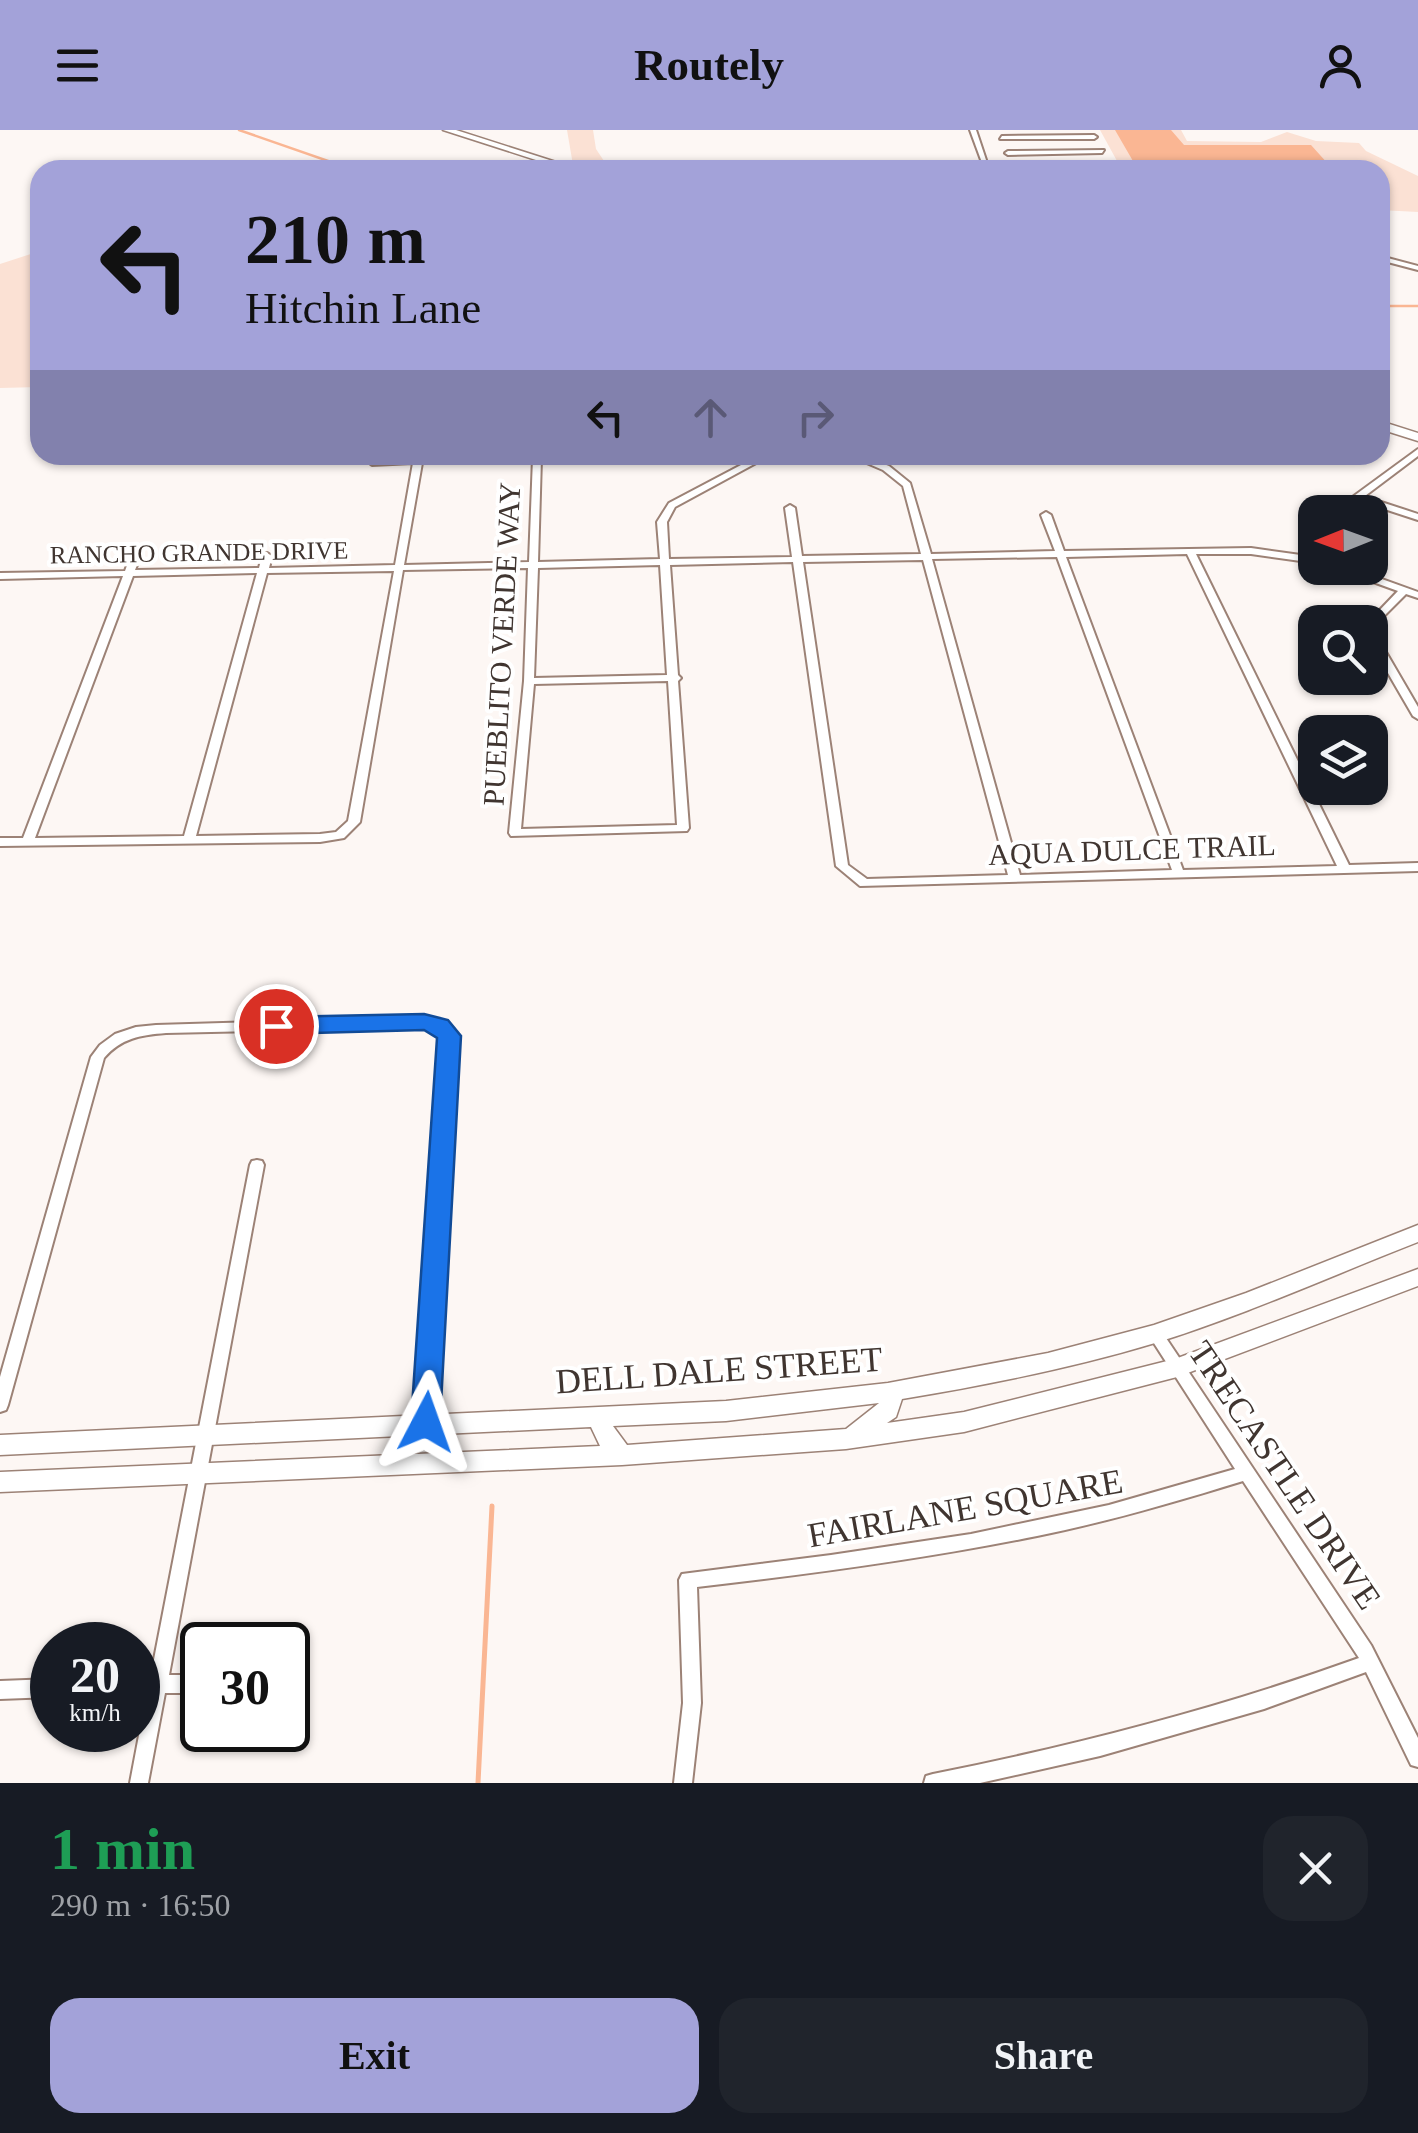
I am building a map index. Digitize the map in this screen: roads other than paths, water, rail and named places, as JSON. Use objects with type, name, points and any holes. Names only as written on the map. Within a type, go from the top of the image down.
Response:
[{"type":"main road","points":[[447,130],[544,160]]},
{"type":"main road","points":[[1390,428],[1418,437]]},
{"type":"main road","name":"DELL DALE STREET","points":[[0,1444],[726,1411],[892,1393],[1026,1368],[1155,1333],[1413,1238]]},
{"type":"main road","points":[[0,1482],[622,1455],[846,1439],[964,1422],[1177,1368],[1418,1277]]},
{"type":"main road","points":[[846,1439],[876,1422],[888,1410],[892,1393]]},
{"type":"main road","points":[[598,1415],[605,1436],[622,1455]]},
{"type":"street","points":[[973,130],[984,160]]},
{"type":"street","points":[[1046,134],[1059,160]]},
{"type":"street","points":[[1002,138],[1046,134],[1094,137]]},
{"type":"street","points":[[1008,153],[1102,151]]},
{"type":"street","points":[[1390,261],[1418,268]]},
{"type":"street","points":[[1361,495],[1418,452]]},
{"type":"street","points":[[0,842],[320,838],[348,829],[354,822],[417,465]]},
{"type":"street","name":"PUEBLITO VERDE WAY","points":[[538,465],[529,681],[515,833],[683,828],[676,678]]},
{"type":"street","points":[[529,681],[676,678],[662,522],[672,506],[748,465]]},
{"type":"street","points":[[878,465],[907,485],[1015,879]]},
{"type":"street","points":[[1388,507],[1418,517]]},
{"type":"street","points":[[790,508],[798,559]]},
{"type":"street","points":[[1046,515],[1178,874]]},
{"type":"street","points":[[1190,551],[1346,869]]},
{"type":"street","name":"RANCHO GRANDE DRIVE","points":[[0,576],[1190,551],[1252,551],[1298,558]]},
{"type":"street","points":[[189,839],[267,556]]},
{"type":"street","name":"AQUA DULCE TRAIL","points":[[798,559],[842,866],[864,883],[1418,867]]},
{"type":"street","points":[[28,841],[134,560]]},
{"type":"street","points":[[1388,584],[1418,594]]},
{"type":"street","points":[[1406,590],[1381,614],[1371,636],[1418,716]]},
{"type":"street","points":[[0,1405],[98,1057],[107,1042],[141,1030],[430,1024],[450,1036],[451,1049],[426,1422]]},
{"type":"street","points":[[160,1674],[257,1166]]},
{"type":"street","name":"TRECASTLE DRIVE","points":[[1155,1333],[1371,1662],[1418,1758]]},
{"type":"street","name":"FAIRLANE SQUARE","points":[[684,1783],[692,1704],[688,1580],[915,1554],[1030,1533],[1146,1506],[1248,1472]]},
{"type":"street","points":[[933,1783],[1144,1734],[1280,1696],[1371,1662]]},
{"type":"street","points":[[0,1690],[30,1689]]},
{"type":"street","points":[[139,1783],[145,1752]]},
{"type":"waterway","points":[[239,130],[325,160]]},
{"type":"waterway","points":[[1390,306],[1418,306]]},
{"type":"waterway","points":[[478,1783],[492,1506]]}]
